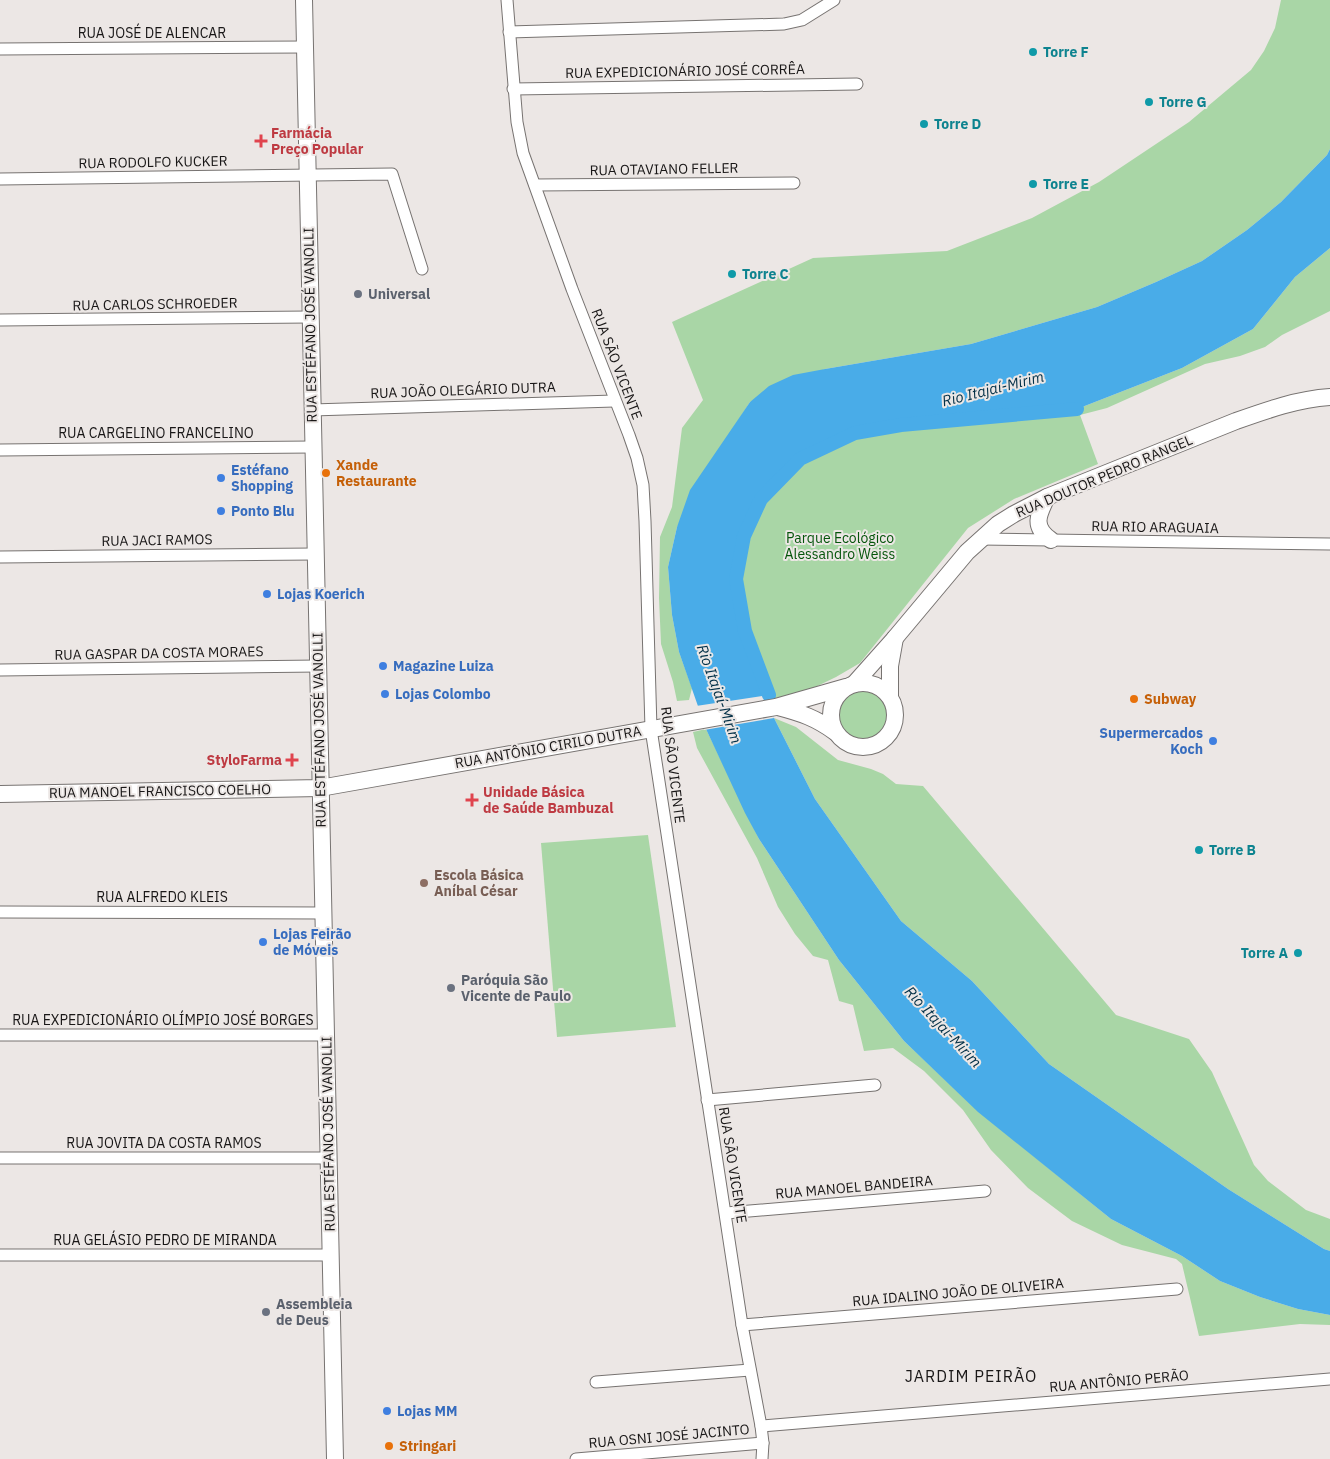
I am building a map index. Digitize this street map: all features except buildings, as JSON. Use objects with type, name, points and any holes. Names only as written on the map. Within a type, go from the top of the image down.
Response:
[{"type":"main road","name":"RUA ESTÉFANO JOSÉ VANOLLI","points":[[304,0],[334,1459]]},
{"type":"main road","name":"RUA DOUTOR PEDRO RANGEL","points":[[850,685],[895,638],[967,552],[998,524],[1014,514],[1047,497],[1266,410],[1297,402],[1330,397]]},
{"type":"main road","points":[[1047,497],[1038,514],[1038,522],[1043,534],[1051,540]]},
{"type":"main road","name":"RUA DOUTOR PEDRO RANGEL","points":[[890,696],[890,666],[895,638]]},
{"type":"main road","points":[[865,683],[883,689],[890,696],[896,715],[890,733],[884,740],[869,747],[852,746],[842,741],[831,723],[830,713],[838,694],[850,685],[865,683]]},
{"type":"main road","name":"RUA ANTÔNIO CIRILO DUTRA","points":[[320,788],[774,707],[850,685]]},
{"type":"main road","name":"RUA ANTÔNIO CIRILO DUTRA","points":[[774,707],[802,713],[818,720],[835,732]]},
{"type":"main road","name":"RUA MANOEL FRANCISCO COELHO","points":[[0,794],[320,788]]},
{"type":"street","name":"RUA SÃO VICENTE","points":[[507,0],[516,122],[523,153],[614,401],[632,443],[643,485],[646,521],[651,729],[742,1325],[764,1443],[762,1459]]},
{"type":"street","points":[[509,32],[784,24],[802,20],[834,0]]},
{"type":"street","name":"RUA JOSÉ DE ALENCAR","points":[[0,49],[304,47]]},
{"type":"street","name":"RUA EXPEDICIONÁRIO JOSÉ CORRÊA","points":[[513,89],[856,84]]},
{"type":"street","name":"RUA RODOLFO KUCKER","points":[[0,180],[392,174],[422,270]]},
{"type":"street","name":"RUA OTAVIANO FELLER","points":[[535,186],[794,183]]},
{"type":"street","name":"RUA CARLOS SCHROEDER","points":[[0,320],[310,317]]},
{"type":"street","name":"RUA JOÃO OLEGÁRIO DUTRA","points":[[312,410],[614,401]]},
{"type":"street","name":"RUA CARGELINO FRANCELINO","points":[[0,450],[313,447]]},
{"type":"street","name":"RUA RIO ARAGUAIA","points":[[980,539],[1330,544]]},
{"type":"street","name":"RUA JACI RAMOS","points":[[0,557],[315,554]]},
{"type":"street","name":"RUA GASPAR DA COSTA MORAES","points":[[0,670],[318,666]]},
{"type":"street","name":"RUA ALFREDO KLEIS","points":[[0,912],[323,913]]},
{"type":"street","name":"RUA EXPEDICIONÁRIO OLÍMPIO JOSÉ BORGES","points":[[0,1035],[325,1035]]},
{"type":"street","points":[[708,1100],[875,1085]]},
{"type":"street","name":"RUA JOVITA DA COSTA RAMOS","points":[[0,1158],[328,1158]]},
{"type":"street","name":"RUA MANOEL BANDEIRA","points":[[726,1213],[985,1191]]},
{"type":"street","name":"RUA GELÁSIO PEDRO DE MIRANDA","points":[[0,1256],[330,1255]]},
{"type":"street","name":"RUA IDALINO JOÃO DE OLIVEIRA","points":[[742,1325],[1177,1290]]},
{"type":"street","points":[[596,1382],[750,1370]]},
{"type":"street","name":"RUA ANTÔNIO PERÃO","points":[[761,1426],[1330,1379]]},
{"type":"street","name":"RUA OSNI JOSÉ JACINTO","points":[[576,1459],[764,1443]]},
{"type":"green space","points":[[1281,0],[1330,0],[1330,149],[1327,155],[1281,202],[1247,230],[1202,261],[1097,307],[971,344],[825,369],[750,402],[677,527],[668,567],[672,615],[679,652],[692,688],[689,700],[677,701],[661,644],[659,598],[660,537],[672,507],[682,428],[703,400],[672,322],[813,258],[947,251],[1032,218],[1099,182],[1189,122],[1251,70],[1264,51],[1275,28]]},
{"type":"green space","name":"Parque Ecológico Alessandro Weiss","points":[[1330,248],[1330,311],[1282,335],[1265,347],[1240,356],[1205,364],[1107,408],[1080,415],[1098,464],[1014,499],[968,528],[860,663],[803,693],[770,699],[745,631],[736,579],[744,536],[761,499],[800,459],[855,433],[901,425],[1077,409],[1182,368],[1253,329],[1295,277]]},
{"type":"green space","points":[[858,690],[868,690],[877,694],[885,702],[889,716],[885,730],[877,738],[868,742],[858,742],[849,738],[841,730],[837,721],[837,711],[841,702],[849,694]]},
{"type":"green space","points":[[774,718],[796,727],[838,760],[871,769],[883,774],[896,784],[923,786],[1116,1015],[1189,1039],[1212,1072],[1254,1165],[1268,1181],[1306,1210],[1330,1219],[1330,1251],[1228,1189],[1049,1064],[972,981],[901,921],[815,799]]},
{"type":"green space","points":[[706,729],[759,839],[839,960],[904,1041],[978,1111],[1111,1219],[1182,1256],[1220,1281],[1260,1297],[1298,1309],[1330,1315],[1330,1325],[1300,1324],[1199,1336],[1182,1264],[1176,1259],[1122,1245],[1072,1221],[1028,1188],[991,1150],[963,1110],[924,1071],[893,1048],[864,1051],[853,1005],[839,1001],[828,960],[813,956],[795,934],[778,907],[757,858],[697,748],[693,732]]},
{"type":"green space","points":[[648,835],[676,1027],[557,1037],[541,843]]},
{"type":"water","name":"Rio Itajaí-Mirim","points":[[1330,149],[1330,248],[1295,277],[1253,329],[1182,368],[1077,409],[901,425],[855,433],[800,459],[761,499],[744,536],[736,579],[745,631],[769,695],[774,718],[815,799],[901,921],[972,981],[1049,1064],[1228,1189],[1330,1251],[1330,1315],[1298,1309],[1260,1297],[1220,1281],[1182,1256],[1111,1219],[978,1112],[904,1041],[839,960],[759,839],[745,813],[706,729],[679,652],[672,615],[668,567],[677,527],[690,490],[750,402],[769,386],[793,375],[971,344],[1097,307],[1202,261],[1247,230],[1281,202],[1327,155]]},
{"type":"pier","points":[[769,695],[774,718],[704,730],[696,706]]},
{"type":"waterway","points":[[769,695],[745,631],[736,579],[744,536],[761,499],[800,459],[855,433],[901,425],[1077,409]]},
{"type":"place","name":"Torre F","points":[[1033,52]]},
{"type":"place","name":"Torre G","points":[[1149,102]]},
{"type":"place","name":"Torre D","points":[[924,124]]},
{"type":"place","name":"Farmácia Preço Popular","points":[[261,141]]},
{"type":"place","name":"Torre E","points":[[1033,184]]},
{"type":"place","name":"Torre C","points":[[732,274]]},
{"type":"place","name":"Universal","points":[[358,294]]},
{"type":"place","name":"Xande Restaurante","points":[[326,473]]},
{"type":"place","name":"Estéfano Shopping","points":[[221,478]]},
{"type":"place","name":"Ponto Blu","points":[[221,511]]},
{"type":"place","name":"Lojas Koerich","points":[[267,594]]},
{"type":"place","name":"Magazine Luiza","points":[[383,666]]},
{"type":"place","name":"Lojas Colombo","points":[[385,694]]},
{"type":"place","name":"Subway","points":[[1134,699]]},
{"type":"place","name":"Supermercados Koch","points":[[1213,741]]},
{"type":"place","name":"StyloFarma","points":[[292,760]]},
{"type":"place","name":"Unidade Básica de Saúde Bambuzal","points":[[472,800]]},
{"type":"place","name":"Torre B","points":[[1199,850]]},
{"type":"place","name":"Escola Básica Aníbal César","points":[[424,883]]},
{"type":"place","name":"Lojas Feirão de Móveis","points":[[263,942]]},
{"type":"place","name":"Torre A","points":[[1298,953]]},
{"type":"place","name":"Paróquia São Vicente de Paulo","points":[[451,988]]},
{"type":"place","name":"Assembleia de Deus","points":[[266,1312]]},
{"type":"place","name":"Lojas MM","points":[[387,1411]]},
{"type":"place","name":"Stringari","points":[[389,1446]]},
{"type":"district","name":"JARDIM PEIRÃO","points":[[971,1376]]}]
